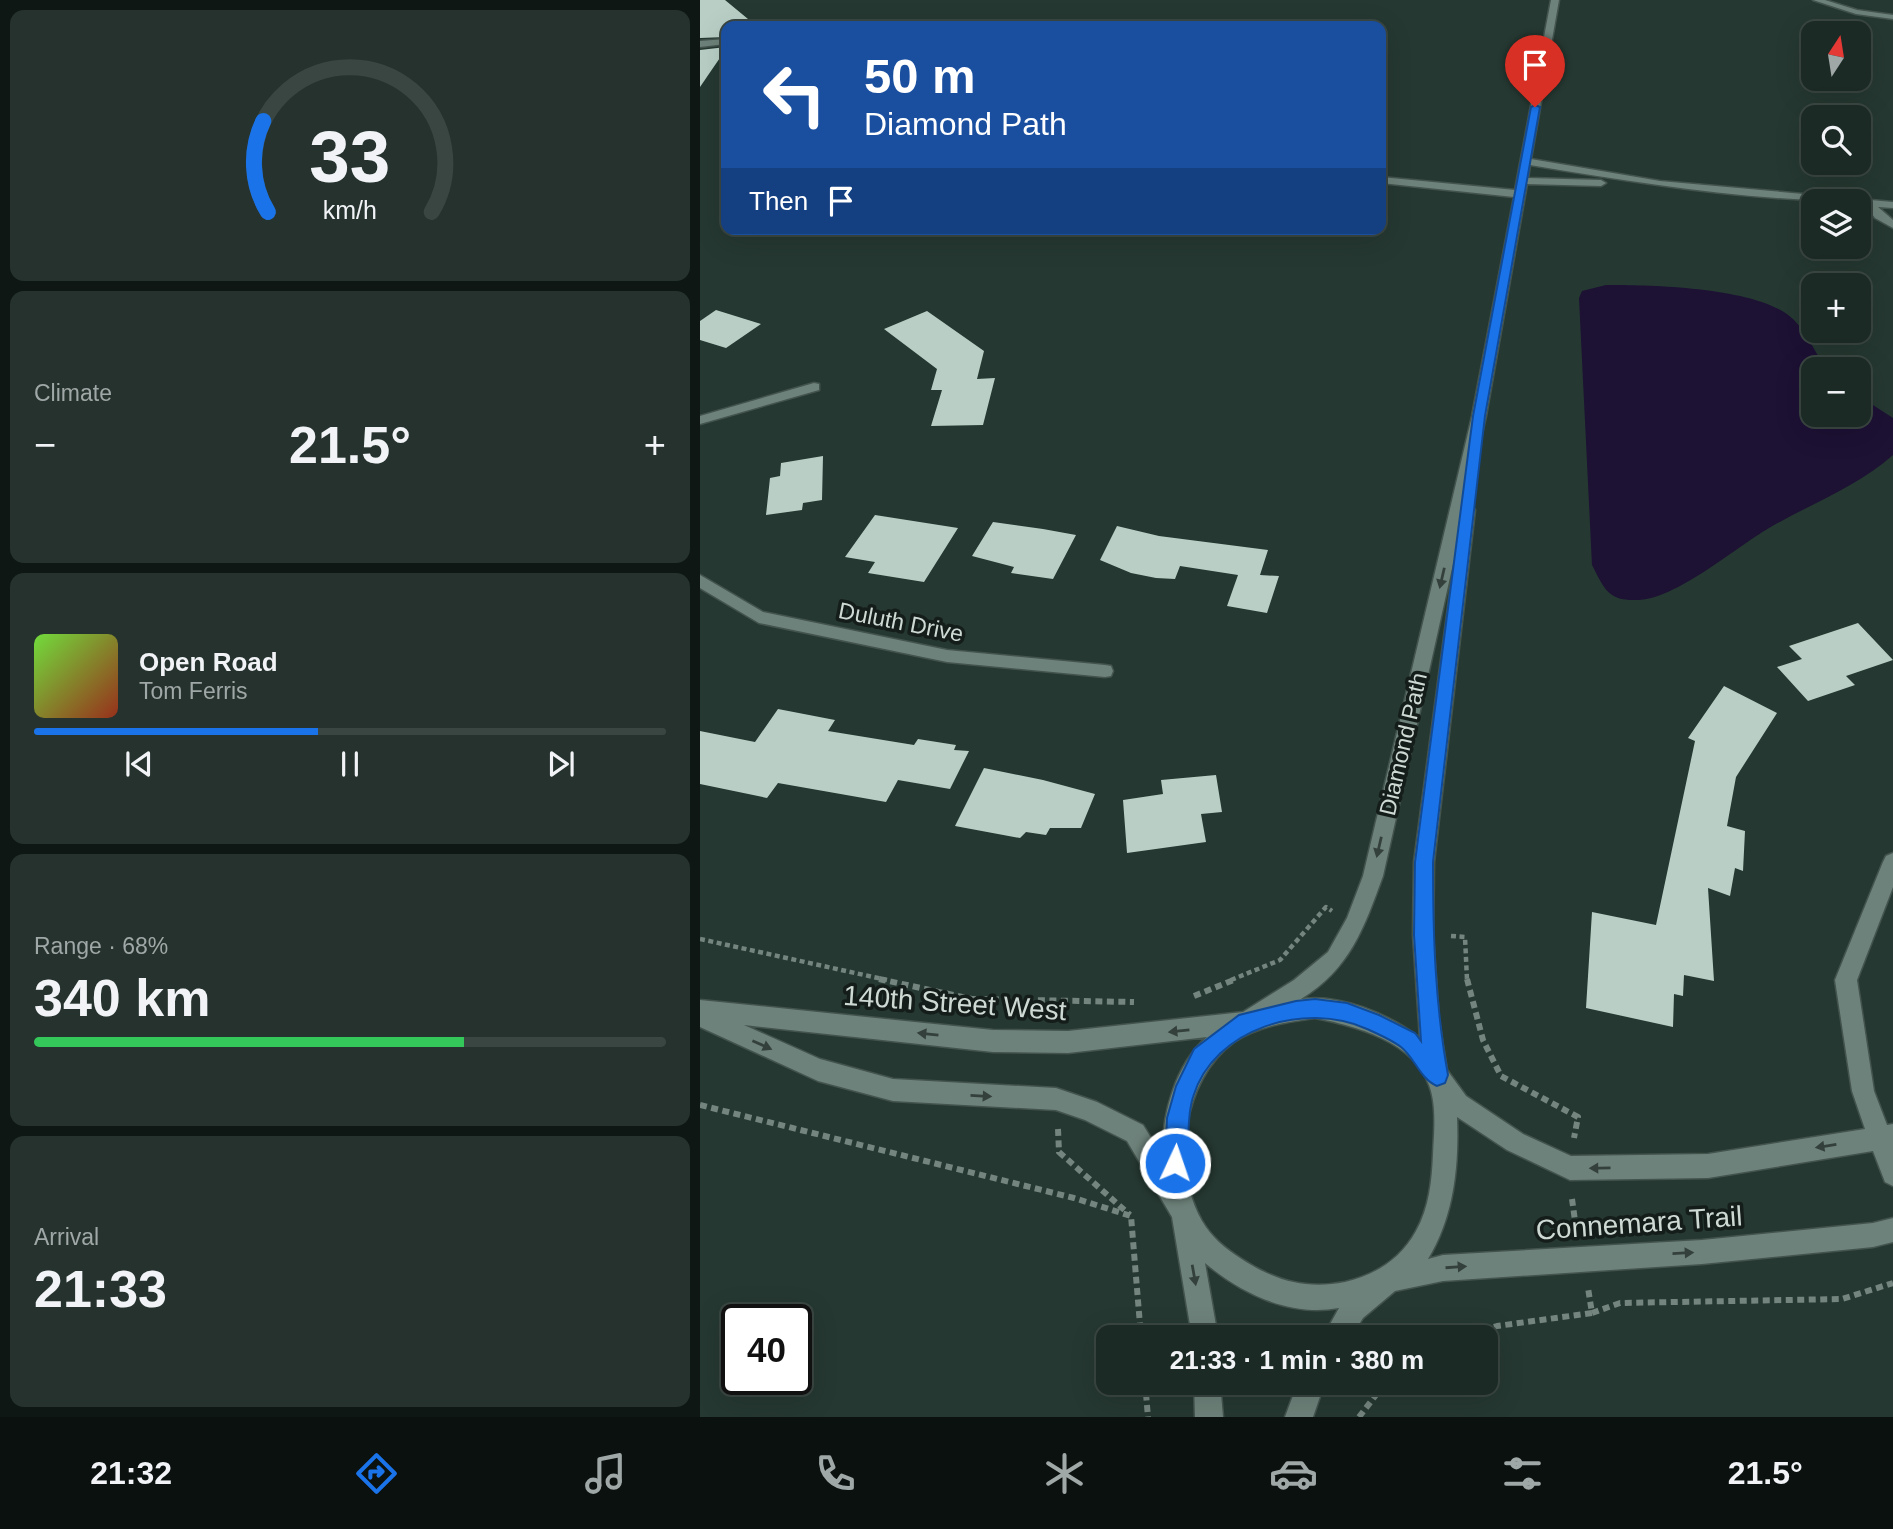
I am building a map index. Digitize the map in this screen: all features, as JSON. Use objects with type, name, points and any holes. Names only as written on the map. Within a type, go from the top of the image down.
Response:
[{"type":"street","name":"Diamond Path","points":[[1203,1325],[1175,1163],[1177,1118],[1183,1093],[1202,1056],[1246,1022],[1303,987],[1335,959],[1356,922],[1373,877],[1479,416],[1555,0]]},
{"type":"street","points":[[1817,0],[1856,12],[1893,17]]},
{"type":"street","points":[[700,44],[721,42]]},
{"type":"street","points":[[1525,161],[1660,184]]},
{"type":"street","points":[[1386,181],[1520,194]]},
{"type":"street","points":[[1522,181],[1660,184],[1801,196]]},
{"type":"street","points":[[1871,203],[1893,205]]},
{"type":"street","points":[[1871,209],[1893,225]]},
{"type":"street","points":[[700,420],[814,387]]},
{"type":"street","name":"Diamond Path","points":[[1343,1325],[1354,1308],[1420,1250],[1436,1213],[1444,1177],[1445,1111],[1428,1021],[1423,935],[1424,862],[1479,416]]},
{"type":"street","name":"Duluth Drive","points":[[700,581],[758,617],[947,656],[1105,671]]},
{"type":"street","points":[[1893,862],[1846,980],[1858,1069],[1886,1137],[1893,1174]]},
{"type":"street","name":"Diamond Path","points":[[1246,1022],[1280,1012],[1306,1009],[1347,1013],[1372,1021],[1408,1040],[1437,1075]]},
{"type":"street","name":"140th Street West","points":[[700,1010],[993,1041],[1068,1042],[1246,1022]]},
{"type":"street","points":[[700,1016],[818,1070],[893,1090],[1056,1099],[1089,1110],[1135,1133],[1184,1213]]},
{"type":"street","points":[[1437,1075],[1458,1104],[1515,1142],[1570,1168],[1707,1166],[1886,1137]]},
{"type":"street","name":"Diamond Path","points":[[1184,1213],[1212,1254],[1269,1289],[1322,1298],[1389,1279]]},
{"type":"street","name":"Connemara Trail","points":[[1389,1279],[1443,1268],[1702,1252],[1873,1235],[1893,1230]]},
{"type":"street","points":[[1208,1395],[1209,1417]]},
{"type":"street","points":[[1299,1417],[1306,1395]]},
{"type":"path","points":[[1180,998],[1194,996],[1280,960],[1326,907],[1356,922]]},
{"type":"path","points":[[1423,935],[1465,937],[1467,988],[1483,1040],[1501,1076],[1578,1117]]},
{"type":"path","points":[[700,939],[972,999],[1140,1002]]},
{"type":"path","points":[[1068,1042],[1076,1001]]},
{"type":"path","points":[[1056,1099],[1059,1152],[1131,1216],[1140,1325]]},
{"type":"path","points":[[700,1105],[1074,1198],[1131,1216]]},
{"type":"path","points":[[1592,1313],[1620,1303],[1842,1299],[1893,1283]]},
{"type":"path","points":[[1146,1395],[1149,1417]]},
{"type":"path","points":[[1359,1417],[1376,1395]]},
{"type":"shaded area","points":[[1606,285],[1677,287],[1732,294],[1779,309],[1799,325],[1801,343],[1811,343],[1819,357],[1801,357],[1801,427],[1871,427],[1871,404],[1893,418],[1893,455],[1864,477],[1769,528],[1670,591],[1638,600],[1614,596],[1604,587],[1592,565],[1579,298],[1582,291]]},
{"type":"building","points":[[700,0],[725,0],[748,19],[721,21],[721,37],[700,38]]},
{"type":"building","points":[[721,48],[721,56],[700,87],[700,50]]},
{"type":"building","points":[[716,310],[761,324],[726,348],[700,340],[700,321]]},
{"type":"building","points":[[927,311],[984,351],[977,379],[995,378],[983,425],[931,426],[942,390],[931,390],[937,369],[884,329]]},
{"type":"building","points":[[823,456],[822,500],[803,503],[802,510],[766,515],[770,478],[780,476],[781,463]]},
{"type":"building","points":[[875,515],[958,528],[924,582],[868,573],[875,562],[845,557]]},
{"type":"building","points":[[993,522],[1076,535],[1053,579],[1011,573],[1014,567],[972,556]]},
{"type":"building","points":[[1117,526],[1159,536],[1268,550],[1260,575],[1279,576],[1267,613],[1227,606],[1238,575],[1180,566],[1175,579],[1156,578],[1131,573],[1100,560]]},
{"type":"building","points":[[1858,623],[1893,660],[1846,676],[1855,685],[1808,701],[1777,667],[1802,659],[1789,646]]},
{"type":"building","points":[[1724,686],[1777,713],[1736,777],[1727,826],[1745,831],[1743,871],[1735,868],[1730,896],[1708,888],[1714,981],[1684,975],[1683,996],[1674,994],[1673,1027],[1586,1008],[1592,912],[1656,925],[1695,741],[1688,738]]},
{"type":"building","points":[[778,709],[835,720],[828,731],[914,745],[918,739],[956,745],[954,750],[969,751],[950,789],[898,780],[886,802],[778,783],[767,798],[700,784],[700,731],[755,742]]},
{"type":"building","points":[[984,768],[1095,794],[1081,828],[1050,828],[1046,835],[1026,832],[1020,838],[955,826]]},
{"type":"building","points":[[1216,775],[1222,812],[1201,814],[1206,842],[1127,853],[1123,800],[1163,794],[1161,780]]},
{"type":"route","points":[[1175,1163],[1177,1118],[1183,1093],[1192,1075],[1202,1056],[1246,1022],[1280,1012],[1315,1008],[1347,1013],[1372,1021],[1408,1040],[1437,1075],[1428,1021],[1423,935],[1424,862],[1479,416],[1535,107]]}]
